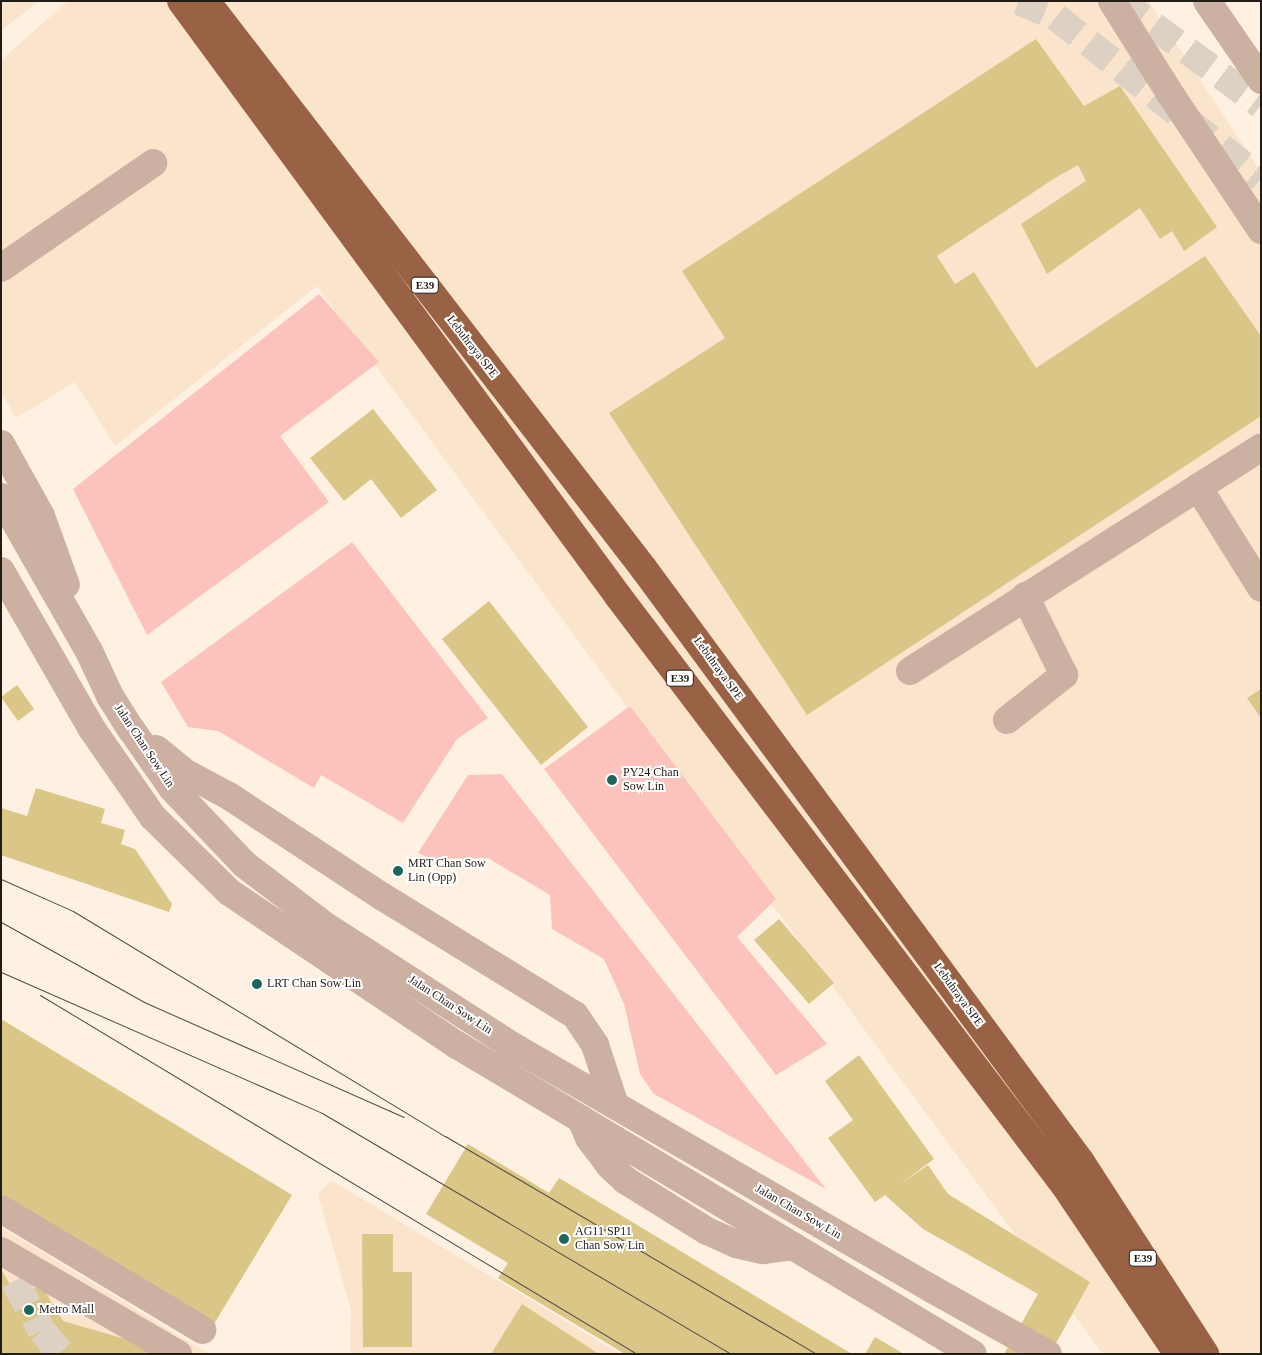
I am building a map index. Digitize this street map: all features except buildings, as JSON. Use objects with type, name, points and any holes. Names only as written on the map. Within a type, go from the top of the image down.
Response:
[{"type":"highway","name":"E39","points":[[182,1],[618,596],[1065,1186],[1178,1354]]},
{"type":"highway","name":"Lebuhraya SPE","points":[[206,1],[644,569],[1081,1162],[1206,1354]]},
{"type":"street","points":[[1112,1],[1169,92],[1261,230]]},
{"type":"street","points":[[1208,1],[1261,80]]},
{"type":"street","points":[[1,268],[153,163]]},
{"type":"street","points":[[1,444],[41,516],[89,651]]},
{"type":"street","points":[[910,670],[1261,447]]},
{"type":"street","points":[[1198,486],[1261,588]]},
{"type":"street","name":"Jalan Chan Sow Lin","points":[[1,497],[89,651],[110,696],[131,729],[172,788],[244,864],[324,925],[511,1044],[932,1289],[1048,1354]]},
{"type":"street","points":[[1,571],[92,729],[153,817],[229,892],[457,1045],[973,1354]]},
{"type":"street","points":[[1,583],[24,611]]},
{"type":"street","points":[[1007,720],[1064,675],[1025,596]]},
{"type":"street","points":[[131,729],[184,772],[229,796],[383,897],[575,1015],[595,1044],[615,1105]]},
{"type":"street","points":[[1,1209],[202,1330]]},
{"type":"street","points":[[4,1252],[14,1281]]},
{"type":"street","points":[[4,1252],[174,1353]]},
{"type":"shaded area","points":[[1,1],[40,1],[1,30]]},
{"type":"shaded area","points":[[68,1],[1148,1],[1261,172],[1261,1354],[1103,1354],[317,286],[115,446],[75,382],[16,418],[1,392],[1,60]]},
{"type":"shaded area","points":[[319,294],[379,362],[280,436],[329,502],[147,635],[73,489]]},
{"type":"shaded area","points":[[352,542],[488,718],[457,739],[403,823],[321,775],[314,788],[218,731],[188,727],[161,682]]},
{"type":"shaded area","points":[[630,706],[776,899],[737,937],[827,1044],[776,1075],[544,769]]},
{"type":"shaded area","points":[[502,774],[826,1189],[654,1094],[640,1074],[624,1004],[604,959],[552,929],[550,895],[488,858],[432,859],[418,853],[468,775]]},
{"type":"shaded area","points":[[331,1180],[620,1354],[350,1354],[351,1310],[318,1194]]},
{"type":"shaded area","points":[[1,1227],[209,1354],[1,1354]]},
{"type":"tunnel","points":[[1019,1],[1056,17],[1261,179]]},
{"type":"tunnel","points":[[1120,1],[1261,105]]},
{"type":"tunnel","points":[[14,1281],[42,1331],[61,1354]]},
{"type":"tram line","points":[[1,879],[73,911],[445,1136],[817,1354]]},
{"type":"tram line","points":[[1,922],[144,1002],[404,1117]]},
{"type":"tram line","points":[[1,972],[322,1113],[731,1354]]},
{"type":"tram line","points":[[40,995],[637,1354]]},
{"type":"place","name":"PY24 Chan Sow Lin","points":[[612,780]]},
{"type":"place","name":"MRT Chan Sow Lin (Opp)","points":[[398,871]]},
{"type":"place","name":"LRT Chan Sow Lin","points":[[257,984]]},
{"type":"place","name":"AG11 SP11 Chan Sow Lin","points":[[564,1239]]},
{"type":"place","name":"Metro Mall","points":[[29,1310]]}]
